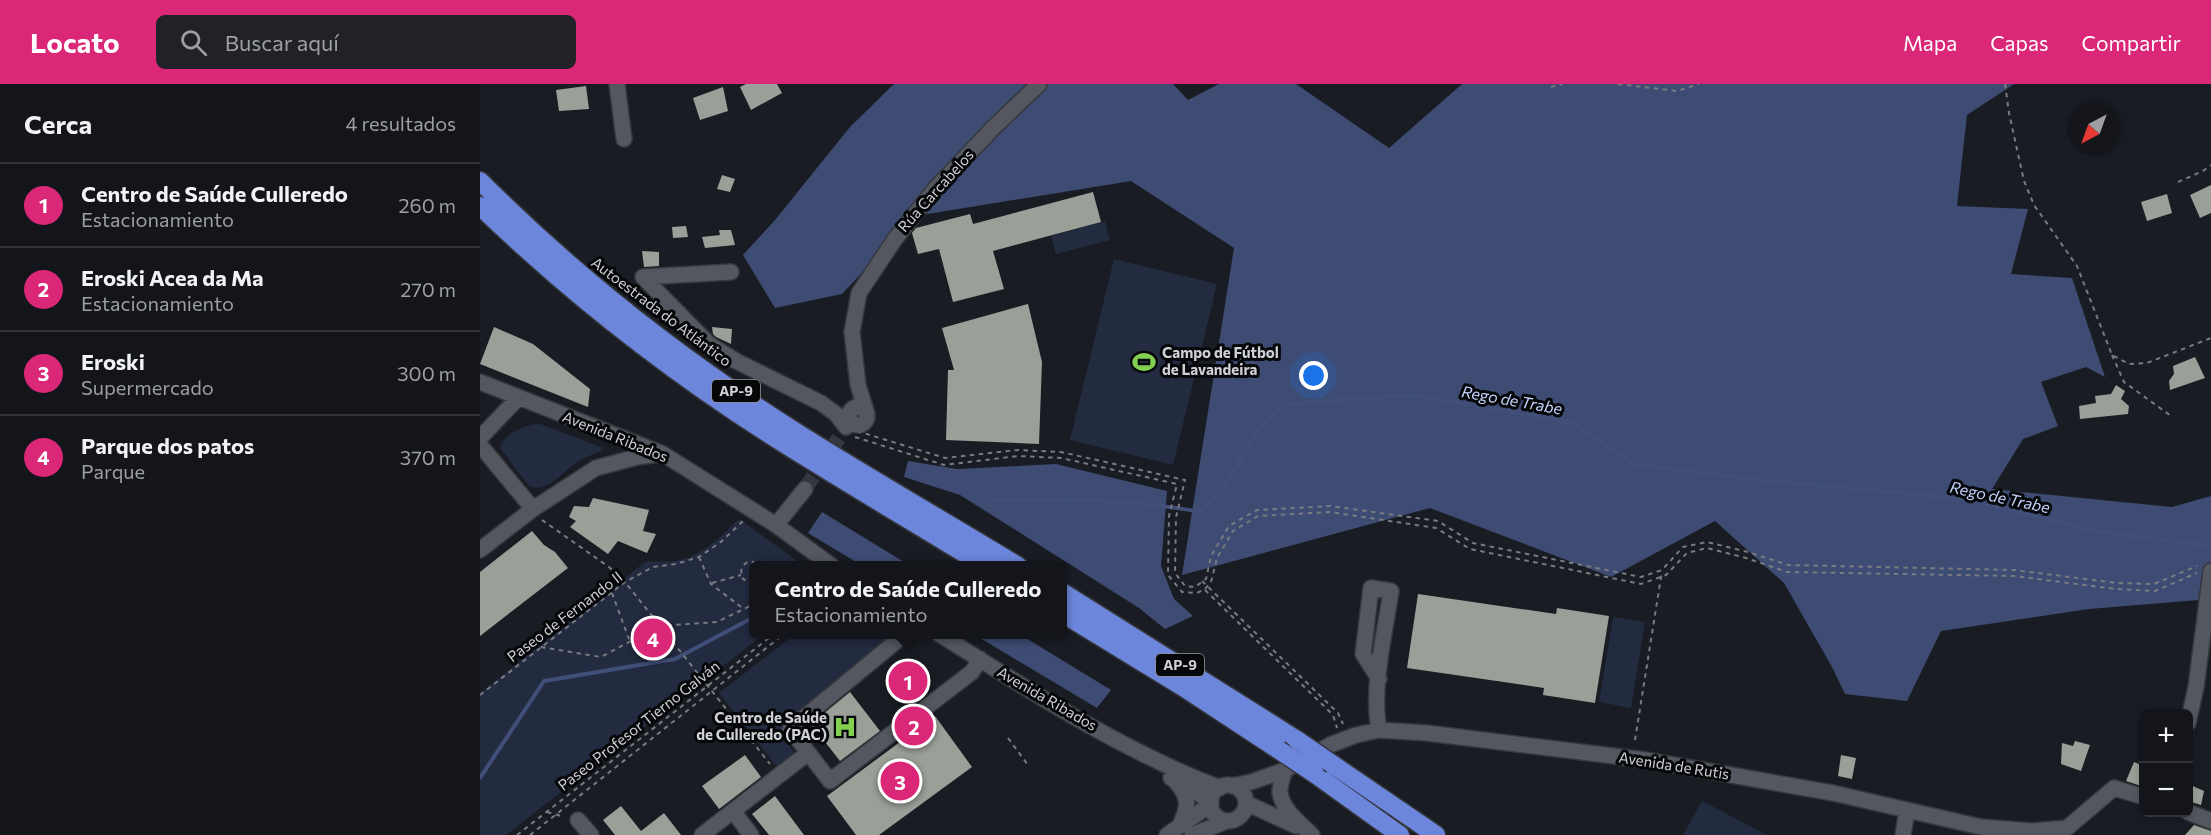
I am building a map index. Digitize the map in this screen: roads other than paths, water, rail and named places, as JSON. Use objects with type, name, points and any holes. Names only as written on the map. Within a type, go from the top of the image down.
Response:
[{"type":"highway","name":"Autoestrada do Atlántico","points":[[480,182],[574,268],[644,325],[727,385],[795,431],[1010,561]]},
{"type":"highway","name":"AP-9","points":[[480,206],[540,262],[599,311],[706,391],[782,442],[977,561]]},
{"type":"highway","points":[[480,222],[540,262]]},
{"type":"highway","name":"AP-9","points":[[1067,595],[1187,669],[1436,835]]},
{"type":"highway","name":"AP-9","points":[[1067,616],[1183,687],[1279,750],[1400,835]]},
{"type":"street","points":[[618,84],[624,139]]},
{"type":"street","name":"Rúa Carcabelos","points":[[731,272],[643,277],[710,345],[736,361],[852,421],[858,385],[852,332],[859,293],[895,239],[934,189],[964,161],[994,126],[1040,84]]},
{"type":"street","name":"Avenida Ribados","points":[[480,382],[517,399],[663,454],[776,525],[825,561]]},
{"type":"street","points":[[480,438],[517,399]]},
{"type":"street","points":[[480,550],[533,508],[596,468],[616,448],[617,436]]},
{"type":"street","points":[[480,445],[533,508]]},
{"type":"street","points":[[596,468],[637,457],[663,454]]},
{"type":"street","points":[[776,525],[805,489]]},
{"type":"street","points":[[2191,709],[2196,687],[2205,569]]},
{"type":"street","points":[[1379,679],[1363,654],[1371,588],[1391,591],[1375,710],[1379,730]]},
{"type":"street","points":[[899,639],[790,729],[830,781],[972,672],[980,659]]},
{"type":"street","name":"Avenida Ribados","points":[[947,639],[1125,744],[1176,771],[1226,787]]},
{"type":"street","points":[[914,726],[939,706],[944,693]]},
{"type":"street","name":"Avenida de Rutis","points":[[1226,787],[1251,782],[1285,770],[1330,745],[1379,730],[1426,733],[1646,760],[1833,792],[1981,827],[2070,831]]},
{"type":"street","name":"Avenida Ribados","points":[[1125,744],[1172,778],[1211,802]]},
{"type":"street","points":[[702,835],[808,753]]},
{"type":"street","points":[[1285,770],[1280,792],[1284,805],[1290,815],[1312,835]]},
{"type":"street","name":"Avenida de Rutis","points":[[1179,832],[1240,810],[1285,770]]},
{"type":"street","points":[[1172,778],[1183,790],[1186,800],[1186,812],[1179,832]]},
{"type":"street","points":[[1179,832],[1211,802],[1214,793],[1226,787],[1241,791],[1240,810]]},
{"type":"street","points":[[2070,831],[2114,788],[2139,796]]},
{"type":"street","points":[[1211,802],[1216,816],[1240,810],[1312,835]]},
{"type":"street","points":[[1903,835],[1907,810]]},
{"type":"street","points":[[733,811],[751,835]]},
{"type":"street","points":[[2193,814],[2211,821]]},
{"type":"street","points":[[578,820],[591,835]]},
{"type":"waterway","name":"Rego de Trabe","points":[[990,499],[1123,502],[1202,512],[1227,482],[1260,427],[1286,404],[1412,395],[1570,422],[1633,464],[1750,479],[1966,499],[2094,531],[2211,546]]},
{"type":"waterway","name":"Rego de Trabe","points":[[480,778],[544,681],[675,659],[749,620]]},
{"type":"tunnel","points":[[805,489],[842,433]]},
{"type":"place","name":"Campo de Fútbol de Lavandeira","points":[[1144,362]]},
{"type":"place","name":"Parque dos patos","points":[[653,638]]},
{"type":"place","name":"Centro de Saúde Culleredo","points":[[908,681]]},
{"type":"place","name":"Eroski Acea da Ma","points":[[914,726]]},
{"type":"place","name":"Centro de Saúde de Culleredo (PAC)","points":[[845,727]]},
{"type":"place","name":"Eroski","points":[[900,781]]}]
